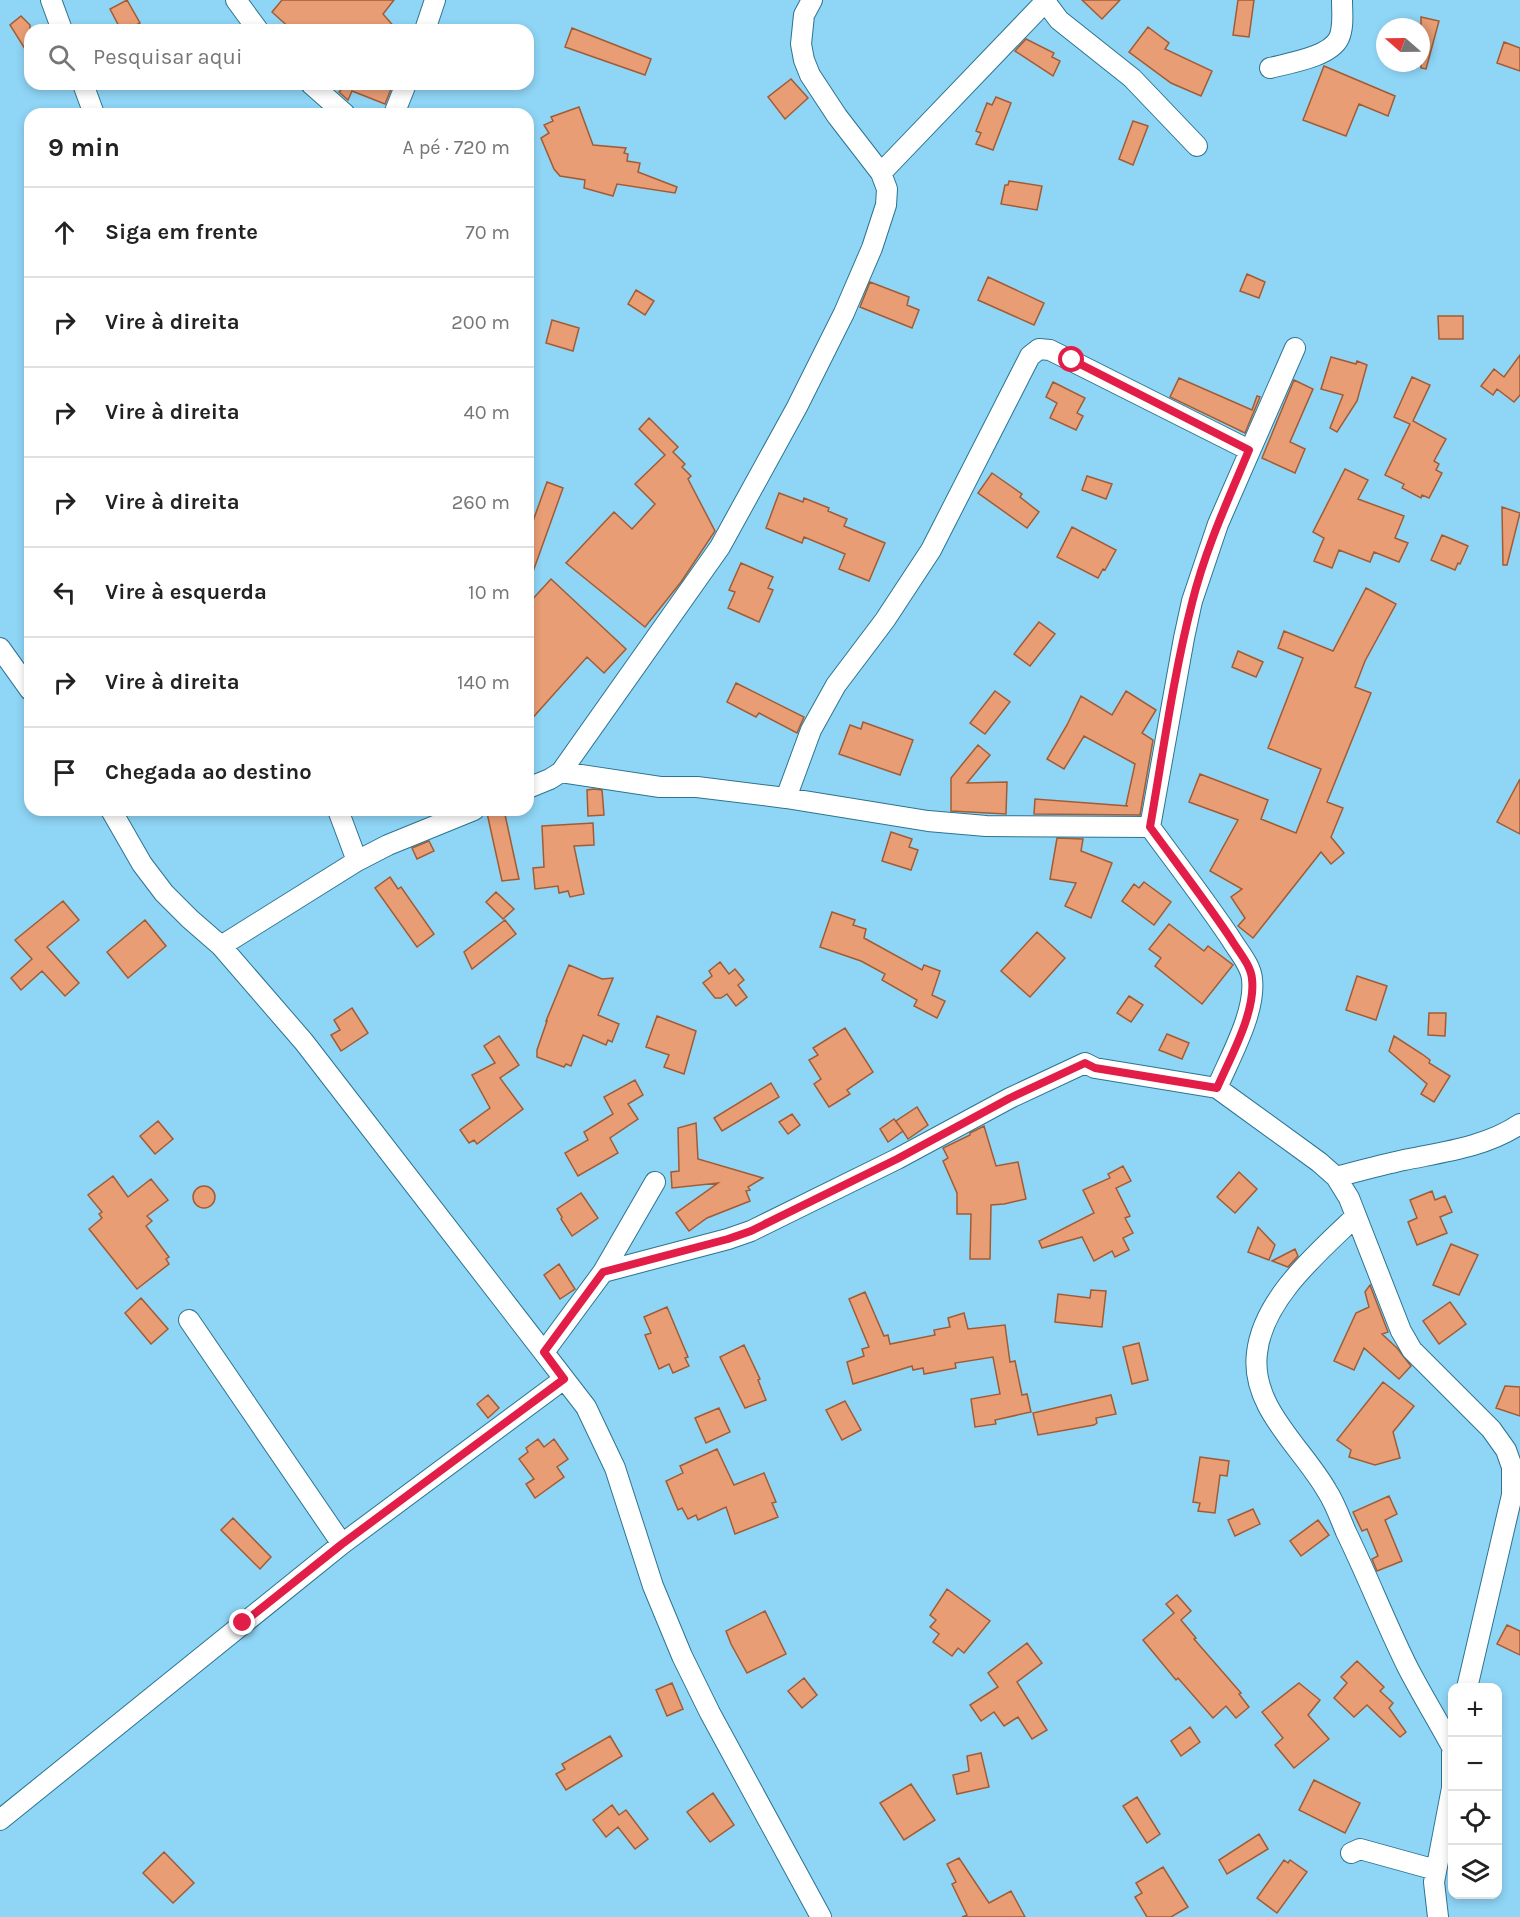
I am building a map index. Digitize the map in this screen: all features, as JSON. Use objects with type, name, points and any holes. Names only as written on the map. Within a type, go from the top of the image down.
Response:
[{"type":"street","points":[[51,0],[60,24]]},
{"type":"street","points":[[236,0],[254,24]]},
{"type":"street","points":[[427,24],[435,0]]},
{"type":"street","points":[[534,786],[561,772],[720,547],[762,473],[844,313],[872,248],[886,205],[887,189],[882,173],[837,116],[810,75],[804,60],[801,44],[804,15],[812,0]]},
{"type":"street","points":[[1270,68],[1331,49],[1339,38],[1342,23],[1342,0]]},
{"type":"street","points":[[882,173],[1045,1],[1059,20],[1132,78],[1197,146]]},
{"type":"street","points":[[85,90],[92,108]]},
{"type":"street","points":[[318,90],[338,108]]},
{"type":"street","points":[[396,108],[404,90]]},
{"type":"street","points":[[1217,1088],[1247,1016],[1252,978],[1246,962],[1213,912],[1150,827],[1192,601],[1218,524],[1295,348]]},
{"type":"street","points":[[786,798],[811,730],[836,685],[885,620],[931,550],[1030,356],[1035,351],[1046,349],[1057,354],[1249,450]]},
{"type":"street","points":[[0,648],[24,682]]},
{"type":"street","points":[[561,772],[660,787],[697,787],[786,798],[858,811],[951,823],[1045,827],[1150,827]]},
{"type":"street","points":[[114,816],[142,864],[164,893],[190,920],[221,946],[304,1042],[586,1407],[615,1468],[653,1586],[682,1656],[710,1713],[821,1917]]},
{"type":"street","points":[[340,816],[357,861]]},
{"type":"street","points":[[221,946],[357,861],[388,845],[459,816]]},
{"type":"street","points":[[603,1272],[751,1231],[897,1159],[1010,1098],[1085,1063],[1095,1068],[1217,1088],[1319,1162],[1336,1177],[1349,1198],[1401,1331],[1412,1350],[1491,1429],[1506,1450],[1512,1467],[1516,1494],[1468,1683]]},
{"type":"street","points":[[1336,1177],[1445,1153],[1477,1143],[1520,1124]]},
{"type":"street","points":[[544,1352],[603,1272],[655,1182]]},
{"type":"street","points":[[1356,1216],[1300,1271],[1277,1304],[1262,1329],[1257,1353],[1257,1375],[1264,1398],[1276,1419],[1327,1491],[1408,1668],[1448,1740]]},
{"type":"street","points":[[189,1320],[342,1544]]},
{"type":"street","points":[[0,1820],[342,1544],[564,1379]]},
{"type":"street","points":[[1438,1917],[1434,1882],[1451,1791]]},
{"type":"street","points":[[1351,1853],[1360,1849],[1436,1870]]},
{"type":"building","points":[[127,0],[140,23],[118,24],[110,9]]},
{"type":"building","points":[[282,0],[394,0],[383,14],[392,24],[285,24],[272,12]]},
{"type":"building","points":[[1082,0],[1120,0],[1102,19]]},
{"type":"building","points":[[1238,0],[1254,0],[1249,37],[1233,35]]},
{"type":"building","points":[[21,16],[29,24],[24,24],[24,47],[10,25]]},
{"type":"building","points":[[1430,19],[1439,21],[1430,54]]},
{"type":"building","points":[[1148,27],[1169,43],[1165,49],[1212,71],[1201,96],[1171,83],[1129,52]]},
{"type":"building","points":[[572,28],[651,59],[645,75],[565,47]]},
{"type":"building","points":[[1026,39],[1054,53],[1052,57],[1060,61],[1053,76],[1015,51]]},
{"type":"building","points":[[1504,42],[1520,48],[1520,71],[1497,63]]},
{"type":"building","points":[[1324,66],[1395,96],[1388,116],[1359,104],[1346,136],[1303,120]]},
{"type":"building","points":[[791,79],[808,98],[785,119],[768,97]]},
{"type":"building","points":[[341,90],[391,90],[385,104],[352,91],[348,100],[339,92]]},
{"type":"building","points":[[996,97],[1011,103],[993,150],[976,144],[981,133],[976,131],[987,103],[992,105]]},
{"type":"building","points":[[579,107],[593,145],[626,148],[624,153],[628,154],[627,161],[640,163],[638,172],[677,187],[675,193],[617,184],[613,196],[584,188],[585,180],[560,176],[554,169],[541,138],[549,133],[544,125],[553,121],[551,117]]},
{"type":"building","points":[[1133,121],[1148,126],[1133,165],[1119,159]]},
{"type":"building","points":[[1009,181],[1042,186],[1037,210],[1001,204],[1005,185],[1008,185]]},
{"type":"building","points":[[1247,274],[1265,282],[1259,298],[1240,291]]},
{"type":"building","points":[[988,277],[1044,303],[1034,325],[978,300]]},
{"type":"building","points":[[870,282],[909,297],[907,305],[919,310],[912,328],[860,307]]},
{"type":"building","points":[[636,290],[654,301],[645,315],[628,304]]},
{"type":"building","points":[[1438,316],[1463,316],[1463,339],[1439,339]]},
{"type":"building","points":[[552,320],[579,328],[573,351],[546,343]]},
{"type":"building","points":[[1520,355],[1520,395],[1514,402],[1497,389],[1493,395],[1481,386],[1494,369],[1504,377]]},
{"type":"building","points":[[1331,357],[1367,365],[1357,401],[1337,432],[1330,428],[1343,395],[1321,389]]},
{"type":"building","points":[[1412,377],[1430,385],[1413,421],[1446,439],[1434,461],[1439,464],[1436,470],[1442,473],[1429,498],[1422,495],[1421,498],[1402,488],[1404,484],[1385,475],[1410,424],[1394,417]]},
{"type":"building","points":[[1179,378],[1252,410],[1257,396],[1260,397],[1245,433],[1170,397]]},
{"type":"building","points":[[1294,380],[1313,389],[1290,442],[1305,449],[1295,473],[1262,458]]},
{"type":"building","points":[[1053,382],[1085,398],[1077,413],[1083,416],[1076,430],[1050,418],[1057,403],[1046,397]]},
{"type":"building","points":[[649,418],[678,447],[673,452],[685,464],[682,467],[691,476],[688,479],[715,531],[681,582],[645,627],[566,563],[614,512],[632,529],[655,504],[635,484],[665,455],[639,429]]},
{"type":"building","points":[[1345,469],[1368,480],[1358,499],[1404,516],[1395,538],[1408,543],[1399,562],[1374,552],[1370,562],[1339,550],[1332,568],[1314,561],[1324,538],[1313,532]]},
{"type":"building","points":[[992,473],[1022,494],[1020,497],[1039,512],[1027,528],[978,493]]},
{"type":"building","points":[[1087,476],[1112,484],[1106,499],[1082,490]]},
{"type":"building","points":[[547,482],[563,488],[534,569],[534,518]]},
{"type":"building","points":[[779,493],[803,502],[804,498],[829,508],[828,511],[847,519],[844,526],[885,543],[869,581],[839,569],[845,554],[804,537],[802,543],[766,528]]},
{"type":"building","points":[[1502,507],[1520,513],[1507,565],[1503,565]]},
{"type":"building","points":[[1072,527],[1116,550],[1098,578],[1057,557]]},
{"type":"building","points":[[1442,535],[1468,546],[1455,570],[1431,560]]},
{"type":"building","points":[[741,563],[773,577],[768,588],[773,590],[759,622],[728,608],[735,592],[729,590]]},
{"type":"building","points":[[551,579],[626,649],[604,673],[587,657],[534,716],[534,597]]},
{"type":"building","points":[[1366,588],[1396,604],[1365,661],[1355,687],[1371,693],[1327,802],[1343,808],[1331,837],[1344,853],[1331,864],[1321,852],[1253,938],[1238,926],[1245,918],[1231,897],[1242,889],[1210,871],[1238,820],[1189,802],[1200,774],[1268,800],[1261,819],[1296,833],[1321,769],[1268,748],[1303,658],[1278,648],[1284,631],[1333,651]]},
{"type":"building","points":[[1039,622],[1055,634],[1030,666],[1014,654]]},
{"type":"building","points":[[1238,651],[1263,662],[1256,677],[1232,667]]},
{"type":"building","points":[[736,683],[804,717],[797,733],[759,713],[756,717],[727,702]]},
{"type":"building","points":[[995,691],[1010,702],[985,734],[970,723]]},
{"type":"building","points":[[1126,691],[1156,710],[1142,733],[1153,740],[1140,815],[1034,814],[1035,799],[1128,806],[1126,805],[1135,764],[1084,736],[1064,769],[1047,759],[1081,696],[1112,715]]},
{"type":"building","points":[[863,722],[913,740],[900,775],[839,754],[850,725],[861,729]]},
{"type":"building","points":[[978,745],[990,755],[967,783],[1007,782],[1006,814],[951,811],[951,778]]},
{"type":"building","points":[[1520,779],[1520,834],[1497,822]]},
{"type":"building","points":[[587,790],[602,790],[604,815],[588,816]]},
{"type":"building","points":[[488,816],[505,816],[519,879],[502,881]]},
{"type":"building","points":[[593,823],[594,845],[574,846],[584,894],[570,897],[568,891],[559,893],[558,886],[535,889],[533,868],[544,867],[542,826]]},
{"type":"building","points":[[891,832],[912,839],[909,847],[918,850],[911,870],[882,861]]},
{"type":"building","points":[[1057,838],[1083,839],[1081,851],[1112,863],[1091,918],[1065,906],[1076,883],[1050,879]]},
{"type":"building","points":[[429,841],[434,851],[417,859],[412,848]]},
{"type":"building","points":[[390,877],[398,889],[401,887],[434,934],[417,947],[375,888]]},
{"type":"building","points":[[1144,882],[1171,902],[1154,925],[1122,901],[1134,884],[1139,888]]},
{"type":"building","points":[[496,892],[514,909],[503,919],[486,902]]},
{"type":"building","points":[[63,901],[79,920],[47,947],[79,983],[65,996],[42,971],[21,990],[11,978],[32,959],[15,940]]},
{"type":"building","points":[[832,912],[855,920],[853,925],[866,929],[864,938],[922,970],[924,965],[940,971],[932,995],[945,1001],[937,1018],[914,1006],[917,1000],[882,980],[885,974],[861,961],[820,947]]},
{"type":"building","points":[[145,920],[166,946],[128,978],[107,952]]},
{"type":"building","points":[[505,920],[516,934],[472,969],[464,952]]},
{"type":"building","points":[[1169,924],[1204,951],[1208,946],[1233,965],[1202,1004],[1155,966],[1161,958],[1149,949]]},
{"type":"building","points":[[1037,932],[1065,958],[1030,997],[1001,971]]},
{"type":"building","points":[[720,962],[729,974],[735,969],[744,980],[738,985],[747,997],[736,1006],[727,994],[721,998],[715,998],[703,983],[712,976],[709,971]]},
{"type":"building","points":[[569,965],[602,979],[613,978],[598,1015],[619,1024],[612,1042],[608,1040],[606,1045],[583,1035],[571,1066],[566,1064],[564,1067],[537,1057],[537,1050]]},
{"type":"building","points":[[1357,976],[1387,986],[1376,1020],[1346,1010]]},
{"type":"building","points":[[1129,996],[1143,1005],[1131,1022],[1117,1013]]},
{"type":"building","points":[[352,1008],[368,1033],[341,1051],[331,1035],[340,1030],[334,1020]]},
{"type":"building","points":[[1429,1013],[1446,1013],[1445,1036],[1428,1035]]},
{"type":"building","points":[[657,1016],[696,1031],[684,1074],[664,1067],[669,1055],[646,1047]]},
{"type":"building","points":[[845,1028],[873,1072],[847,1090],[850,1094],[829,1107],[814,1084],[821,1079],[809,1060],[818,1055],[813,1048]]},
{"type":"building","points":[[1167,1034],[1189,1043],[1182,1059],[1159,1050]]},
{"type":"building","points":[[499,1036],[519,1065],[500,1078],[523,1109],[477,1144],[474,1140],[469,1143],[460,1130],[490,1108],[472,1075],[495,1063],[484,1046]]},
{"type":"building","points":[[1394,1036],[1450,1076],[1434,1102],[1421,1094],[1427,1084],[1389,1051]]},
{"type":"building","points":[[635,1080],[643,1095],[628,1104],[638,1119],[610,1138],[618,1153],[578,1176],[565,1153],[588,1140],[584,1132],[613,1114],[604,1097]]},
{"type":"building","points":[[771,1083],[779,1097],[722,1131],[714,1118]]},
{"type":"building","points":[[917,1107],[928,1125],[908,1139],[896,1121]]},
{"type":"building","points":[[792,1114],[800,1125],[788,1134],[779,1122]]},
{"type":"building","points":[[894,1119],[903,1131],[888,1142],[880,1129]]},
{"type":"building","points":[[158,1121],[173,1139],[155,1154],[140,1136]]},
{"type":"building","points":[[696,1123],[698,1159],[763,1178],[748,1187],[750,1190],[746,1191],[750,1201],[707,1218],[689,1231],[676,1213],[718,1183],[672,1188],[671,1172],[679,1171],[678,1128]]},
{"type":"building","points":[[984,1126],[996,1166],[1018,1162],[1026,1199],[991,1205],[990,1259],[970,1259],[971,1214],[957,1214],[957,1193],[943,1161],[948,1158],[943,1148]]},
{"type":"building","points":[[1123,1166],[1131,1181],[1116,1188],[1130,1216],[1125,1218],[1133,1233],[1123,1238],[1129,1250],[1115,1257],[1112,1251],[1094,1261],[1082,1237],[1042,1248],[1039,1241],[1094,1213],[1083,1190],[1110,1178],[1108,1174]]},
{"type":"building","points":[[1239,1172],[1257,1189],[1235,1213],[1217,1197]]},
{"type":"building","points":[[113,1176],[128,1197],[151,1179],[168,1200],[147,1216],[152,1221],[146,1226],[169,1257],[166,1259],[169,1264],[137,1289],[89,1229],[102,1218],[99,1214],[102,1212],[88,1195]]},
{"type":"building","points":[[204,1186],[212,1189],[215,1197],[212,1205],[204,1208],[196,1205],[193,1197],[196,1189]]},
{"type":"building","points":[[1432,1191],[1435,1200],[1445,1196],[1452,1212],[1440,1217],[1447,1233],[1417,1245],[1408,1222],[1417,1218],[1410,1200]]},
{"type":"building","points":[[581,1193],[598,1218],[572,1236],[557,1209]]},
{"type":"building","points":[[1258,1227],[1275,1245],[1269,1260],[1248,1252]]},
{"type":"building","points":[[1451,1244],[1478,1255],[1459,1295],[1433,1285]]},
{"type":"building","points":[[1295,1249],[1298,1256],[1288,1267],[1272,1261]]},
{"type":"building","points":[[559,1264],[575,1289],[560,1299],[544,1275]]},
{"type":"building","points":[[1370,1285],[1388,1332],[1382,1334],[1411,1366],[1399,1379],[1364,1348],[1354,1370],[1334,1361],[1356,1313],[1369,1307],[1365,1292]]},
{"type":"building","points":[[1091,1290],[1106,1291],[1102,1327],[1055,1322],[1058,1294],[1090,1298]]},
{"type":"building","points":[[865,1292],[884,1336],[888,1335],[890,1344],[935,1335],[934,1330],[950,1327],[948,1318],[964,1313],[968,1329],[1005,1325],[1010,1362],[1015,1361],[1022,1395],[1027,1394],[1031,1412],[995,1420],[996,1424],[975,1427],[971,1399],[1000,1394],[993,1357],[955,1363],[956,1368],[924,1374],[923,1368],[913,1370],[912,1366],[853,1384],[847,1362],[864,1356],[862,1349],[869,1347],[849,1299]]},
{"type":"building","points":[[141,1298],[168,1329],[151,1344],[125,1313]]},
{"type":"building","points":[[1450,1302],[1466,1324],[1439,1344],[1423,1321]]},
{"type":"building","points":[[667,1307],[688,1357],[685,1358],[689,1366],[673,1373],[669,1364],[659,1369],[645,1335],[651,1333],[644,1317]]},
{"type":"building","points":[[1139,1343],[1148,1380],[1132,1384],[1123,1347]]},
{"type":"building","points":[[744,1345],[760,1379],[758,1380],[766,1400],[745,1408],[720,1357]]},
{"type":"building","points":[[1383,1382],[1414,1406],[1393,1432],[1400,1458],[1375,1465],[1349,1457],[1351,1450],[1337,1440]]},
{"type":"building","points":[[1505,1386],[1520,1387],[1520,1416],[1496,1408]]},
{"type":"building","points":[[488,1395],[499,1408],[488,1418],[477,1404]]},
{"type":"building","points":[[1111,1395],[1116,1414],[1096,1418],[1097,1423],[1094,1425],[1038,1435],[1033,1413]]},
{"type":"building","points":[[845,1401],[861,1430],[842,1440],[826,1410]]},
{"type":"building","points":[[719,1408],[730,1432],[706,1443],[695,1418]]},
{"type":"building","points":[[538,1439],[544,1447],[554,1439],[568,1459],[557,1467],[564,1477],[535,1498],[526,1484],[534,1479],[519,1459],[528,1452],[526,1448]]},
{"type":"building","points":[[717,1449],[734,1485],[764,1473],[776,1502],[772,1503],[778,1517],[735,1534],[726,1507],[698,1520],[696,1515],[688,1519],[682,1508],[678,1510],[666,1481],[683,1473],[680,1466]]},
{"type":"building","points":[[1200,1457],[1229,1461],[1227,1476],[1220,1475],[1215,1513],[1198,1511],[1200,1503],[1193,1502]]},
{"type":"building","points":[[1389,1496],[1397,1514],[1385,1520],[1402,1561],[1377,1571],[1372,1559],[1378,1556],[1367,1529],[1362,1531],[1353,1512]]},
{"type":"building","points":[[1253,1509],[1260,1524],[1235,1536],[1228,1520]]},
{"type":"building","points":[[233,1518],[271,1557],[260,1569],[221,1530]]},
{"type":"building","points":[[1318,1520],[1329,1535],[1301,1556],[1290,1541]]},
{"type":"building","points":[[947,1589],[990,1621],[964,1653],[958,1648],[952,1656],[933,1642],[939,1634],[930,1627],[936,1620],[930,1615]]},
{"type":"building","points":[[1177,1595],[1191,1611],[1181,1620],[1196,1638],[1194,1639],[1241,1693],[1239,1694],[1249,1707],[1236,1718],[1226,1706],[1213,1718],[1178,1678],[1176,1680],[1143,1640],[1174,1613],[1166,1604]]},
{"type":"building","points":[[765,1611],[786,1654],[747,1673],[726,1631]]},
{"type":"building","points":[[1507,1625],[1520,1631],[1520,1655],[1497,1644]]},
{"type":"building","points":[[1027,1643],[1042,1663],[1017,1682],[1047,1730],[1032,1739],[1018,1717],[1004,1726],[994,1712],[981,1721],[970,1705],[998,1687],[988,1673]]},
{"type":"building","points":[[1357,1661],[1384,1687],[1380,1691],[1393,1703],[1389,1708],[1406,1732],[1400,1737],[1367,1705],[1354,1717],[1334,1698],[1347,1683],[1341,1677]]},
{"type":"building","points":[[804,1678],[817,1695],[802,1708],[788,1691]]},
{"type":"building","points":[[672,1683],[683,1709],[667,1716],[656,1690]]},
{"type":"building","points":[[1299,1683],[1320,1700],[1308,1715],[1329,1739],[1294,1768],[1275,1745],[1283,1738],[1262,1712]]},
{"type":"building","points":[[1190,1727],[1200,1742],[1181,1756],[1171,1741]]},
{"type":"building","points":[[610,1736],[622,1756],[566,1790],[556,1774],[565,1769],[562,1764]]},
{"type":"building","points":[[981,1753],[989,1787],[957,1794],[953,1775],[969,1771],[967,1756]]},
{"type":"building","points":[[1314,1780],[1360,1803],[1345,1833],[1299,1810]]},
{"type":"building","points":[[911,1784],[935,1820],[904,1840],[880,1803]]},
{"type":"building","points":[[713,1793],[734,1825],[710,1842],[687,1812]]},
{"type":"building","points":[[1137,1797],[1160,1834],[1147,1843],[1123,1806]]},
{"type":"building","points":[[612,1805],[619,1815],[626,1810],[648,1839],[635,1849],[618,1827],[606,1837],[593,1820]]},
{"type":"building","points":[[1259,1834],[1268,1849],[1227,1874],[1219,1860]]},
{"type":"building","points":[[164,1852],[194,1883],[173,1903],[143,1873]]},
{"type":"building","points":[[959,1858],[989,1903],[1011,1891],[1025,1917],[962,1917],[967,1915],[952,1884],[956,1882],[947,1864]]},
{"type":"building","points":[[1284,1860],[1288,1863],[1290,1860],[1307,1872],[1277,1913],[1257,1898]]},
{"type":"building","points":[[1163,1867],[1188,1907],[1171,1917],[1147,1917],[1135,1897],[1142,1893],[1136,1883]]},
{"type":"route","points":[[243,1623],[342,1544],[564,1379],[544,1352],[603,1272],[751,1231],[897,1159],[1010,1098],[1085,1063],[1095,1068],[1217,1088],[1247,1016],[1252,978],[1246,962],[1213,912],[1150,827],[1192,601],[1218,524],[1249,450],[1072,360]]}]
